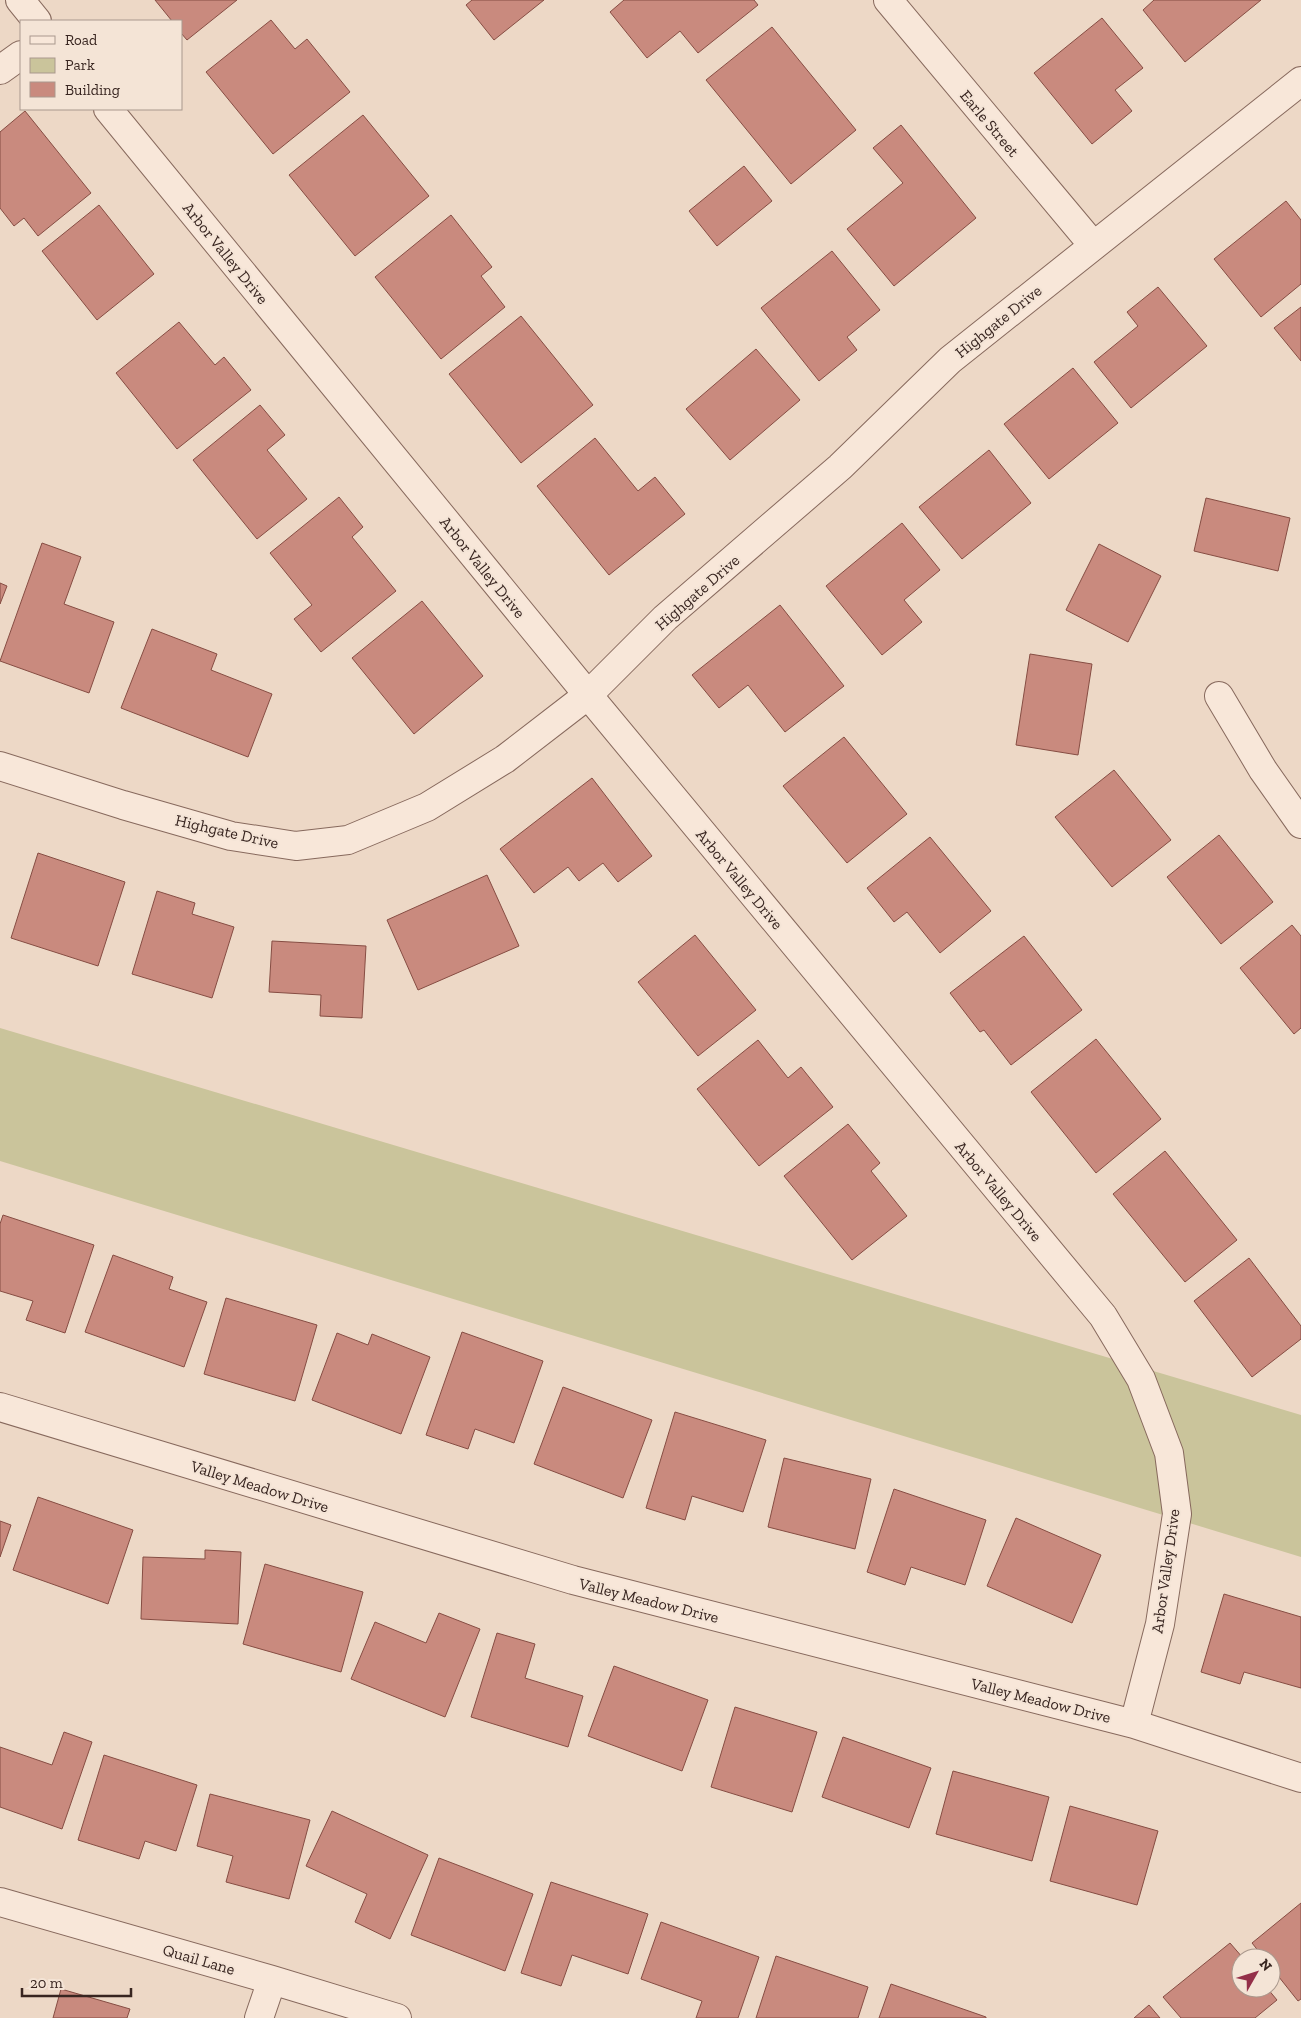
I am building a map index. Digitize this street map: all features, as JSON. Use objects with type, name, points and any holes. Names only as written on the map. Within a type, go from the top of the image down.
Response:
[{"type":"street","points":[[20,0],[36,20]]},
{"type":"street","name":"Earle Street","points":[[888,0],[1093,245]]},
{"type":"street","points":[[0,70],[20,55]]},
{"type":"street","name":"Highgate Drive","points":[[0,766],[123,805],[231,836],[296,846],[348,840],[427,807],[505,759],[588,695],[665,618],[840,467],[950,360],[1093,245],[1296,94]]},
{"type":"street","name":"Arbor Valley Drive","points":[[109,110],[588,695],[1103,1316],[1141,1379],[1170,1453],[1177,1514],[1160,1624],[1134,1724]]},
{"type":"street","points":[[1219,696],[1263,770],[1301,824]]},
{"type":"street","name":"Valley Meadow Drive","points":[[0,1407],[573,1580],[1134,1724],[1301,1778]]},
{"type":"street","name":"Quail Lane","points":[[0,1902],[397,2018]]},
{"type":"street","points":[[259,2018],[272,1980]]},
{"type":"green space","points":[[0,1028],[1301,1415],[1301,1557],[0,1161]]},
{"type":"building","points":[[155,0],[237,0],[187,40],[182,34],[182,20],[171,20]]},
{"type":"building","points":[[472,0],[544,0],[494,40],[466,5]]},
{"type":"building","points":[[624,0],[754,0],[758,5],[698,53],[680,31],[647,58],[610,12]]},
{"type":"building","points":[[1154,0],[1261,0],[1185,62],[1143,10]]},
{"type":"building","points":[[1102,18],[1143,68],[1115,90],[1132,111],[1092,144],[1034,73]]},
{"type":"building","points":[[271,20],[295,49],[307,39],[350,92],[273,154],[206,72]]},
{"type":"building","points":[[772,27],[856,130],[791,184],[706,80]]},
{"type":"building","points":[[25,111],[91,193],[38,236],[24,218],[14,226],[0,208],[0,132]]},
{"type":"building","points":[[363,115],[429,196],[355,256],[289,175]]},
{"type":"building","points":[[901,125],[976,218],[894,286],[847,229],[903,183],[873,148]]},
{"type":"building","points":[[744,166],[772,201],[717,246],[689,211]]},
{"type":"building","points":[[1286,201],[1301,220],[1301,284],[1261,317],[1214,259]]},
{"type":"building","points":[[99,205],[154,274],[97,320],[42,251]]},
{"type":"building","points":[[451,215],[492,267],[481,276],[505,307],[441,359],[375,277]]},
{"type":"building","points":[[832,251],[880,310],[847,337],[857,350],[819,381],[761,308]]},
{"type":"building","points":[[1158,287],[1207,346],[1131,408],[1094,362],[1138,326],[1127,312]]},
{"type":"building","points":[[1301,307],[1301,361],[1274,328]]},
{"type":"building","points":[[521,316],[593,405],[521,463],[449,374]]},
{"type":"building","points":[[179,322],[215,365],[224,357],[251,390],[177,449],[116,373]]},
{"type":"building","points":[[756,349],[800,400],[730,460],[686,409]]},
{"type":"building","points":[[1073,368],[1118,423],[1049,479],[1004,424]]},
{"type":"building","points":[[260,405],[285,435],[267,450],[307,499],[257,539],[193,460]]},
{"type":"building","points":[[595,438],[638,491],[655,477],[685,514],[609,575],[537,486]]},
{"type":"building","points":[[989,450],[1031,503],[962,559],[919,507]]},
{"type":"building","points":[[339,497],[363,527],[352,537],[396,591],[321,652],[294,619],[312,605],[270,553]]},
{"type":"building","points":[[1206,498],[1290,518],[1278,571],[1194,551]]},
{"type":"building","points":[[902,523],[940,570],[904,600],[922,622],[882,655],[826,586]]},
{"type":"building","points":[[42,543],[81,557],[64,604],[114,622],[89,693],[0,661]]},
{"type":"building","points":[[1099,544],[1161,576],[1128,642],[1066,610]]},
{"type":"building","points":[[0,583],[7,586],[0,604]]},
{"type":"building","points":[[422,601],[483,676],[414,734],[352,658]]},
{"type":"building","points":[[780,605],[844,686],[785,732],[748,685],[719,708],[692,675]]},
{"type":"building","points":[[152,629],[217,654],[211,670],[272,694],[248,757],[121,708]]},
{"type":"building","points":[[1030,654],[1092,664],[1078,755],[1016,745]]},
{"type":"building","points":[[844,737],[907,814],[847,863],[783,786]]},
{"type":"building","points":[[1114,770],[1171,840],[1112,887],[1055,817]]},
{"type":"building","points":[[592,778],[652,856],[618,882],[603,863],[579,881],[568,867],[534,893],[500,849]]},
{"type":"building","points":[[1219,835],[1273,902],[1221,944],[1167,877]]},
{"type":"building","points":[[930,837],[991,911],[940,953],[907,912],[894,922],[867,888]]},
{"type":"building","points":[[38,853],[125,882],[98,966],[11,938]]},
{"type":"building","points":[[487,875],[519,946],[418,990],[387,920]]},
{"type":"building","points":[[157,891],[195,903],[192,914],[234,927],[212,998],[132,974]]},
{"type":"building","points":[[1292,925],[1301,936],[1301,1028],[1294,1034],[1240,968]]},
{"type":"building","points":[[695,935],[756,1010],[698,1056],[638,982]]},
{"type":"building","points":[[1024,936],[1082,1010],[1011,1065],[984,1030],[980,1032],[950,993]]},
{"type":"building","points":[[272,941],[366,946],[362,1018],[320,1016],[321,995],[269,992]]},
{"type":"building","points":[[1096,1039],[1161,1119],[1096,1173],[1031,1092]]},
{"type":"building","points":[[758,1040],[788,1078],[801,1067],[833,1107],[759,1166],[697,1089]]},
{"type":"building","points":[[848,1124],[880,1163],[871,1171],[907,1216],[852,1260],[784,1176]]},
{"type":"building","points":[[1165,1151],[1237,1240],[1185,1282],[1113,1194]]},
{"type":"building","points":[[3,1215],[94,1245],[65,1333],[26,1320],[33,1301],[0,1291],[0,1224]]},
{"type":"building","points":[[113,1255],[173,1277],[169,1289],[207,1302],[184,1367],[85,1332]]},
{"type":"building","points":[[1249,1258],[1301,1326],[1301,1339],[1252,1377],[1194,1301]]},
{"type":"building","points":[[226,1298],[317,1325],[295,1401],[204,1374]]},
{"type":"building","points":[[462,1332],[543,1361],[514,1443],[475,1429],[468,1449],[426,1435]]},
{"type":"building","points":[[337,1333],[368,1345],[372,1334],[430,1357],[401,1434],[312,1400]]},
{"type":"building","points":[[563,1387],[652,1420],[623,1498],[534,1464]]},
{"type":"building","points":[[675,1412],[766,1440],[743,1512],[692,1496],[685,1520],[646,1508]]},
{"type":"building","points":[[784,1458],[871,1479],[855,1549],[768,1527]]},
{"type":"building","points":[[894,1489],[986,1520],[965,1585],[911,1567],[905,1585],[867,1572]]},
{"type":"building","points":[[38,1497],[133,1530],[108,1604],[13,1570]]},
{"type":"building","points":[[1016,1518],[1101,1555],[1072,1623],[987,1586]]},
{"type":"building","points":[[0,1521],[11,1525],[0,1557]]},
{"type":"building","points":[[205,1550],[241,1552],[238,1624],[141,1619],[143,1557],[205,1559]]},
{"type":"building","points":[[265,1564],[363,1592],[341,1672],[243,1644]]},
{"type":"building","points":[[1224,1594],[1301,1617],[1301,1688],[1244,1672],[1240,1684],[1201,1672]]},
{"type":"building","points":[[439,1613],[480,1629],[445,1717],[351,1679],[375,1622],[426,1643]]},
{"type":"building","points":[[497,1633],[535,1644],[525,1678],[583,1696],[568,1747],[471,1717]]},
{"type":"building","points":[[614,1666],[708,1700],[682,1771],[588,1736]]},
{"type":"building","points":[[735,1707],[817,1732],[792,1812],[711,1787]]},
{"type":"building","points":[[64,1732],[92,1742],[62,1829],[0,1807],[0,1747],[52,1765]]},
{"type":"building","points":[[843,1737],[931,1768],[909,1828],[822,1797]]},
{"type":"building","points":[[104,1755],[197,1785],[176,1851],[145,1841],[139,1859],[78,1840]]},
{"type":"building","points":[[953,1771],[1049,1797],[1032,1861],[936,1834]]},
{"type":"building","points":[[210,1794],[310,1820],[289,1899],[226,1882],[233,1856],[197,1846]]},
{"type":"building","points":[[1070,1806],[1158,1831],[1137,1905],[1050,1881]]},
{"type":"building","points":[[332,1811],[428,1855],[390,1939],[355,1922],[367,1894],[306,1866]]},
{"type":"building","points":[[439,1858],[533,1894],[505,1971],[411,1935]]},
{"type":"building","points":[[551,1882],[648,1914],[628,1974],[572,1955],[561,1986],[521,1973]]},
{"type":"building","points":[[1301,1903],[1301,1999],[1298,2001],[1281,1980],[1281,1948],[1256,1948],[1252,1943]]},
{"type":"building","points":[[661,1922],[759,1957],[738,2018],[696,2018],[702,2001],[641,1979]]},
{"type":"building","points":[[1230,1943],[1234,1948],[1231,1948],[1231,1998],[1275,1998],[1277,2000],[1255,2018],[1181,2018],[1163,1997]]},
{"type":"building","points":[[776,1956],[868,1987],[858,2018],[756,2018]]},
{"type":"building","points":[[891,1984],[986,2017],[986,2018],[879,2018]]},
{"type":"building","points":[[61,1989],[130,2009],[127,2018],[53,2018]]},
{"type":"building","points":[[1149,2005],[1160,2018],[1134,2018]]}]
